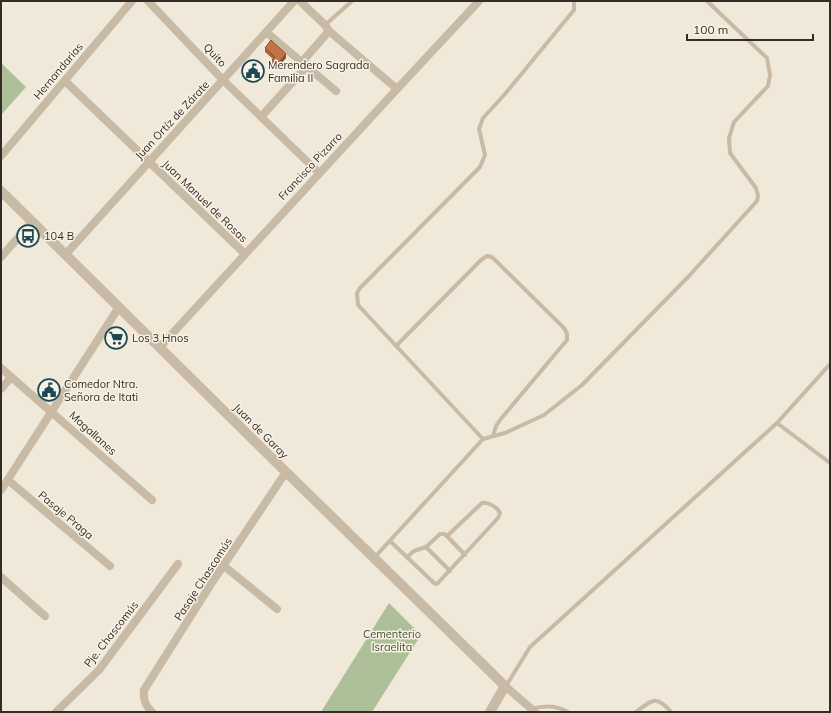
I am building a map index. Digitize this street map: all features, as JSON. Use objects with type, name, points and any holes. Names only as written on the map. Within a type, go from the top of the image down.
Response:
[{"type":"street","name":"Hernandarias","points":[[1,156],[132,1]]},
{"type":"street","name":"Quito","points":[[148,1],[223,80],[319,173]]},
{"type":"street","name":"Juan Ortíz de Zárate","points":[[66,254],[148,161],[294,1]]},
{"type":"street","points":[[300,1],[327,28],[397,88]]},
{"type":"street","name":"Francisco Pizarro","points":[[159,348],[474,3]]},
{"type":"street","points":[[261,117],[304,65],[327,28]]},
{"type":"street","points":[[266,32],[336,91]]},
{"type":"street","name":"Juan Manuel de Rosas","points":[[65,81],[245,254]]},
{"type":"street","name":"Juan de Garay","points":[[1,191],[159,348],[505,686]]},
{"type":"street","points":[[1,257],[32,222]]},
{"type":"street","points":[[1,490],[119,307]]},
{"type":"street","name":"Magallanes","points":[[1,368],[152,500]]},
{"type":"street","points":[[1,389],[11,376]]},
{"type":"street","name":"Pasaje Chascomús","points":[[152,712],[146,706],[143,699],[144,690],[286,472]]},
{"type":"street","name":"Pasaje Praga","points":[[8,480],[110,566]]},
{"type":"street","name":"Pje. Chascomús","points":[[56,712],[99,670],[178,564]]},
{"type":"street","points":[[224,566],[277,609]]},
{"type":"street","points":[[1,577],[44,616]]},
{"type":"street","points":[[490,712],[505,686],[534,711]]},
{"type":"lane","points":[[327,28],[352,1]]},
{"type":"lane","points":[[483,439],[358,305],[357,293],[360,288],[480,167],[485,155],[479,129],[483,118],[505,94],[574,10],[574,1]]},
{"type":"lane","points":[[374,558],[483,439],[505,433],[544,415],[582,385],[689,276],[757,201],[758,196],[756,188],[730,153],[730,138],[734,122],[768,86],[770,66],[767,58],[707,1]]},
{"type":"lane","points":[[396,346],[481,260],[487,256],[492,257],[564,328],[567,334],[567,340],[496,426],[492,436]]},
{"type":"lane","points":[[505,686],[530,647],[777,423],[830,364]]},
{"type":"lane","points":[[777,423],[830,462]]},
{"type":"lane","points":[[390,541],[434,583],[440,582],[498,518],[500,513],[498,509],[489,504],[482,503],[447,536]]},
{"type":"lane","points":[[407,557],[414,552],[426,548],[440,534],[447,536],[465,555]]},
{"type":"lane","points":[[426,548],[450,571]]},
{"type":"lane","points":[[636,712],[649,702],[657,700],[663,703],[671,712]]},
{"type":"lane","points":[[534,711],[541,707],[552,706],[561,707],[568,712]]},
{"type":"green space","points":[[1,63],[26,87],[1,115]]},
{"type":"green space","name":"Cementerio Israelita","points":[[389,603],[421,635],[372,712],[321,712]]},
{"type":"building","points":[[271,40],[286,54],[277,64],[272,60],[275,57],[265,48]]},
{"type":"place","name":"Merendero Sagrada Familia II","points":[[253,71]]},
{"type":"place","name":"104 B","points":[[28,236]]},
{"type":"place","name":"Los 3 Hnos","points":[[116,338]]},
{"type":"place","name":"Comedor Ntra. Señora de Itati","points":[[49,390]]}]
